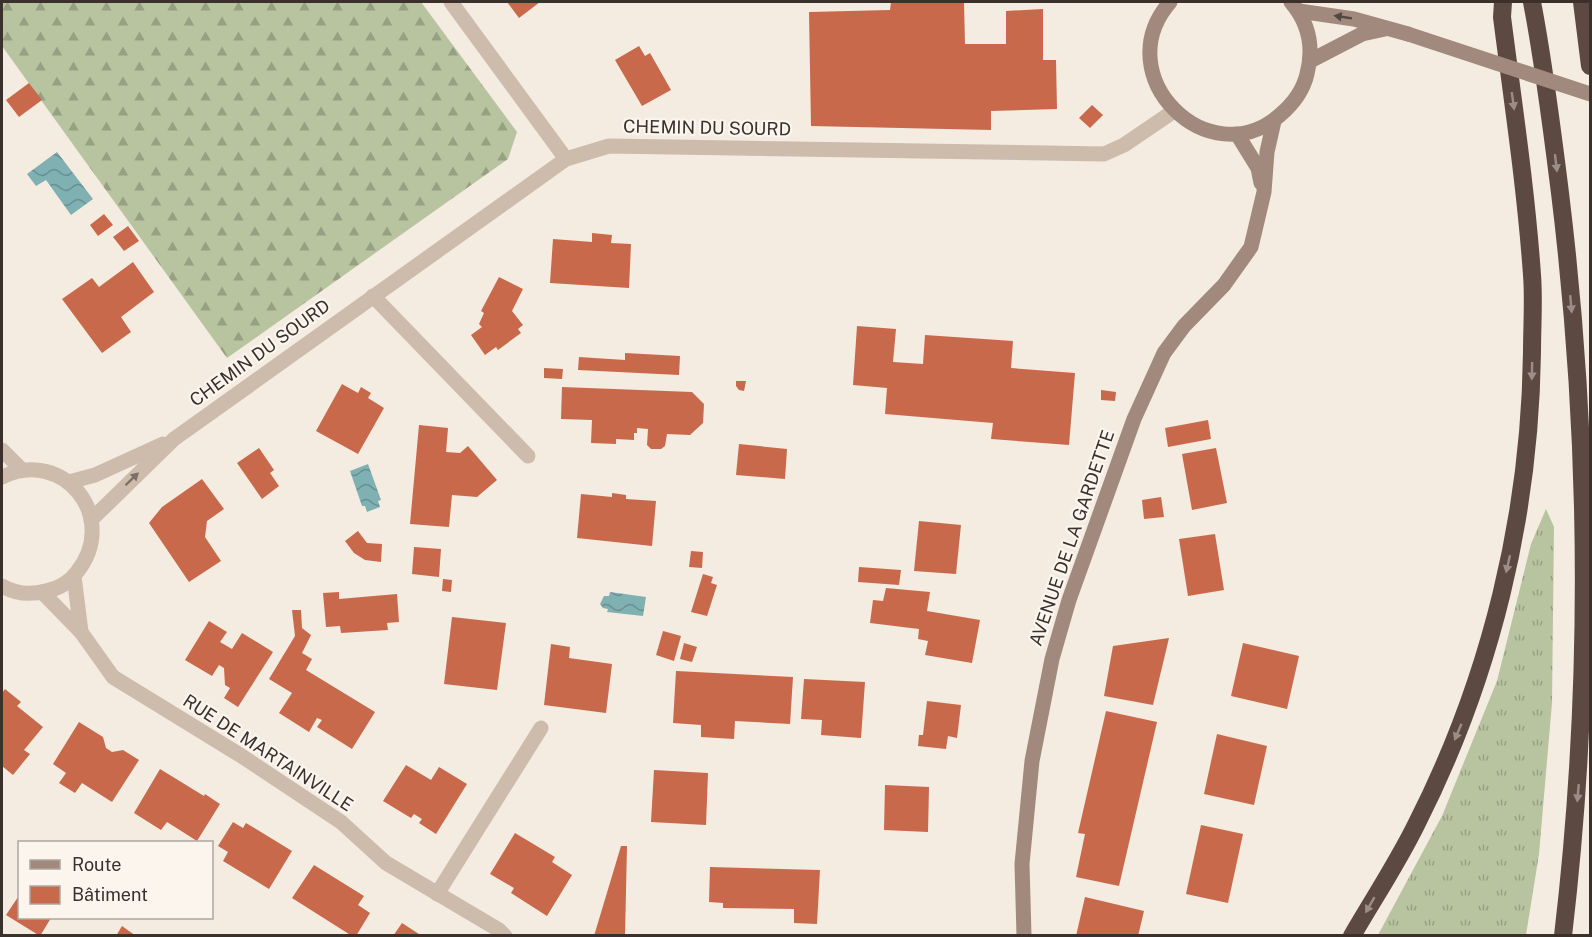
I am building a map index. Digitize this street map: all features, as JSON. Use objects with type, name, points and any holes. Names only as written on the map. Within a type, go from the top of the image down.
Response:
[{"type":"highway","points":[[1352,936],[1417,824],[1461,724],[1493,625],[1509,561],[1524,479],[1531,395],[1532,276],[1521,160],[1502,18],[1503,2]]},
{"type":"highway","points":[[1532,2],[1566,246],[1578,374],[1586,558],[1584,719],[1563,936]]},
{"type":"highway","points":[[1582,2],[1590,66]]},
{"type":"main road","points":[[1170,2],[1162,11],[1152,36],[1150,63],[1158,89],[1174,111],[1192,124],[1214,132],[1237,134],[1274,121],[1292,105],[1304,84],[1310,61],[1310,44],[1306,27],[1295,7]]},
{"type":"main road","points":[[1295,7],[1346,17],[1407,34],[1590,94]]},
{"type":"main road","points":[[1310,61],[1362,34],[1385,28]]},
{"type":"main road","name":"AVENUE DE LA GARDETTE","points":[[1023,936],[1022,864],[1032,761],[1052,659],[1069,600],[1134,419],[1164,352],[1184,326],[1224,285],[1251,247],[1264,192],[1267,152],[1274,121]]},
{"type":"main road","points":[[1237,134],[1258,168],[1264,192]]},
{"type":"street","points":[[451,2],[566,159]]},
{"type":"street","name":"CHEMIN DU SOURD","points":[[91,520],[174,439],[566,159],[609,146],[1037,154],[1104,153],[1124,145],[1174,111]]},
{"type":"street","points":[[373,296],[528,456]]},
{"type":"street","name":"CHEMIN DU SOURD","points":[[69,482],[95,475],[174,439]]},
{"type":"street","points":[[2,450],[22,470]]},
{"type":"street","points":[[2,477],[13,471],[33,469],[52,473],[69,482],[87,505],[93,535],[84,564],[63,585],[30,594],[4,591]]},
{"type":"street","name":"RUE DE MARTAINVILLE","points":[[74,576],[81,632]]},
{"type":"street","name":"RUE DE MARTAINVILLE","points":[[42,592],[81,632],[113,677],[240,755],[342,822],[386,863],[499,930],[505,936]]},
{"type":"street","points":[[437,894],[541,728]]},
{"type":"green space","points":[[2,2],[421,2],[517,132],[508,159],[227,358],[2,46]]},
{"type":"green space","points":[[1546,509],[1554,527],[1552,703],[1539,854],[1526,935],[1378,935],[1442,816],[1497,681],[1531,544]]},
{"type":"water","points":[[57,152],[93,199],[71,215],[46,180],[36,186],[27,174]]},
{"type":"water","points":[[368,464],[381,500],[378,501],[380,507],[367,512],[365,506],[362,506],[350,471]]},
{"type":"water","points":[[610,592],[646,597],[643,616],[607,612],[608,609],[603,608],[600,604],[604,596],[609,596]]},
{"type":"building","points":[[507,2],[540,2],[519,18]]},
{"type":"building","points":[[891,2],[964,2],[965,44],[1006,44],[1006,11],[1043,9],[1043,60],[1056,60],[1057,109],[991,111],[991,130],[811,126],[809,12],[890,10]]},
{"type":"building","points":[[639,46],[645,56],[650,53],[671,90],[642,106],[615,60]]},
{"type":"building","points":[[29,83],[42,100],[19,117],[6,100]]},
{"type":"building","points":[[1092,105],[1103,115],[1090,128],[1079,118]]},
{"type":"building","points":[[104,214],[113,225],[98,236],[90,225]]},
{"type":"building","points":[[128,226],[139,241],[124,251],[113,237]]},
{"type":"building","points":[[592,233],[612,235],[611,243],[631,244],[629,288],[550,283],[553,239],[592,242]]},
{"type":"building","points":[[133,262],[154,292],[121,317],[131,332],[102,353],[62,299],[92,278],[99,287]]},
{"type":"building","points":[[499,277],[523,289],[512,311],[523,325],[518,329],[521,333],[498,350],[496,347],[485,355],[471,335],[482,327],[479,324],[484,313],[481,311]]},
{"type":"building","points":[[857,326],[896,329],[893,362],[923,364],[925,335],[1013,341],[1011,368],[1075,373],[1069,445],[991,439],[993,423],[885,414],[887,388],[853,385]]},
{"type":"building","points":[[625,353],[680,356],[679,375],[578,370],[579,357],[625,360]]},
{"type":"building","points":[[544,368],[563,369],[562,379],[544,378]]},
{"type":"building","points":[[736,381],[746,381],[744,391],[739,390]]},
{"type":"building","points":[[342,384],[358,393],[361,387],[371,393],[368,398],[384,408],[358,454],[316,431]]},
{"type":"building","points":[[562,387],[692,392],[704,404],[703,423],[690,435],[667,434],[665,446],[661,449],[651,449],[647,445],[648,429],[637,428],[634,440],[616,439],[616,444],[591,443],[592,420],[561,419]]},
{"type":"building","points":[[1101,390],[1116,392],[1115,401],[1101,400]]},
{"type":"building","points":[[1208,420],[1211,439],[1168,447],[1165,428]]},
{"type":"building","points":[[419,425],[448,428],[446,452],[460,453],[468,446],[497,480],[477,497],[452,495],[449,527],[410,524]]},
{"type":"building","points":[[739,444],[787,449],[785,479],[736,475]]},
{"type":"building","points":[[259,448],[274,470],[270,473],[279,486],[262,499],[237,463]]},
{"type":"building","points":[[1216,448],[1227,503],[1192,510],[1182,454]]},
{"type":"building","points":[[202,479],[224,509],[207,521],[205,537],[221,561],[189,582],[149,523],[162,507]]},
{"type":"building","points":[[612,493],[626,495],[626,499],[656,501],[652,546],[577,538],[581,494],[612,497]]},
{"type":"building","points":[[1161,497],[1164,517],[1144,519],[1142,500]]},
{"type":"building","points":[[919,521],[961,525],[956,574],[914,571]]},
{"type":"building","points":[[358,531],[367,543],[382,544],[381,562],[365,560],[354,553],[345,541]]},
{"type":"building","points":[[1215,534],[1224,590],[1188,596],[1179,539]]},
{"type":"building","points":[[414,547],[441,549],[439,577],[412,574]]},
{"type":"building","points":[[691,551],[703,552],[702,568],[689,567]]},
{"type":"building","points":[[859,567],[901,570],[899,585],[858,582]]},
{"type":"building","points":[[703,574],[713,577],[711,583],[717,585],[707,616],[691,612]]},
{"type":"building","points":[[443,579],[452,580],[451,592],[442,591]]},
{"type":"building","points":[[886,588],[930,592],[927,611],[980,620],[972,663],[925,655],[928,641],[918,639],[919,629],[870,623],[873,600],[883,601]]},
{"type":"building","points":[[339,592],[339,599],[397,594],[399,622],[387,623],[388,630],[341,633],[340,626],[326,627],[323,593]]},
{"type":"building","points":[[292,610],[301,610],[302,628],[311,635],[302,653],[312,659],[306,670],[375,712],[352,749],[317,727],[322,720],[317,718],[309,732],[279,713],[292,693],[269,679],[295,636]]},
{"type":"building","points":[[452,617],[506,623],[497,690],[444,684]]},
{"type":"building","points":[[209,621],[227,632],[220,642],[232,649],[242,633],[273,652],[238,707],[224,698],[230,688],[225,685],[224,668],[219,665],[212,676],[185,660]]},
{"type":"building","points":[[663,631],[681,636],[674,661],[656,655]]},
{"type":"building","points":[[1169,638],[1153,705],[1104,696],[1113,646]]},
{"type":"building","points":[[684,643],[697,647],[692,662],[680,659]]},
{"type":"building","points":[[1243,643],[1299,656],[1287,709],[1231,696]]},
{"type":"building","points":[[551,644],[570,647],[569,658],[612,664],[606,713],[544,705]]},
{"type":"building","points":[[676,671],[793,677],[790,724],[735,721],[734,739],[701,737],[701,725],[673,723]]},
{"type":"building","points":[[804,679],[865,682],[861,738],[821,735],[822,720],[801,719]]},
{"type":"building","points":[[5,689],[21,702],[17,706],[43,727],[24,750],[30,754],[13,775],[2,766],[2,693]]},
{"type":"building","points":[[927,701],[961,705],[957,738],[948,736],[946,749],[918,746],[919,735],[923,735]]},
{"type":"building","points":[[1106,711],[1157,722],[1119,886],[1076,877],[1085,834],[1078,833]]},
{"type":"building","points":[[79,722],[103,737],[106,748],[112,752],[123,750],[139,760],[112,802],[82,783],[75,793],[59,783],[66,773],[53,764]]},
{"type":"building","points":[[1217,734],[1267,746],[1254,805],[1204,794]]},
{"type":"building","points":[[406,765],[431,780],[439,767],[467,784],[436,834],[419,823],[422,819],[414,814],[411,818],[383,801]]},
{"type":"building","points":[[160,769],[220,804],[197,841],[167,822],[161,830],[134,813]]},
{"type":"building","points":[[654,770],[708,773],[706,825],[651,822]]},
{"type":"building","points":[[885,785],[929,787],[928,832],[884,830]]},
{"type":"building","points":[[233,822],[243,828],[246,823],[292,851],[269,889],[223,861],[228,852],[218,846]]},
{"type":"building","points":[[1201,825],[1243,834],[1228,903],[1186,894]]},
{"type":"building","points":[[515,833],[555,857],[552,862],[572,875],[547,916],[511,893],[514,888],[490,874]]},
{"type":"building","points":[[621,846],[627,846],[625,936],[594,936]]},
{"type":"building","points":[[314,865],[364,896],[358,905],[370,913],[356,936],[352,936],[292,898]]},
{"type":"building","points":[[710,867],[820,870],[817,924],[794,923],[794,909],[723,908],[723,903],[709,902]]},
{"type":"building","points":[[18,897],[18,919],[50,919],[40,936],[6,915]]},
{"type":"building","points":[[1085,897],[1144,911],[1138,936],[1076,936]]},
{"type":"building","points":[[402,923],[422,936],[393,936]]},
{"type":"building","points":[[122,926],[136,936],[116,936]]}]
